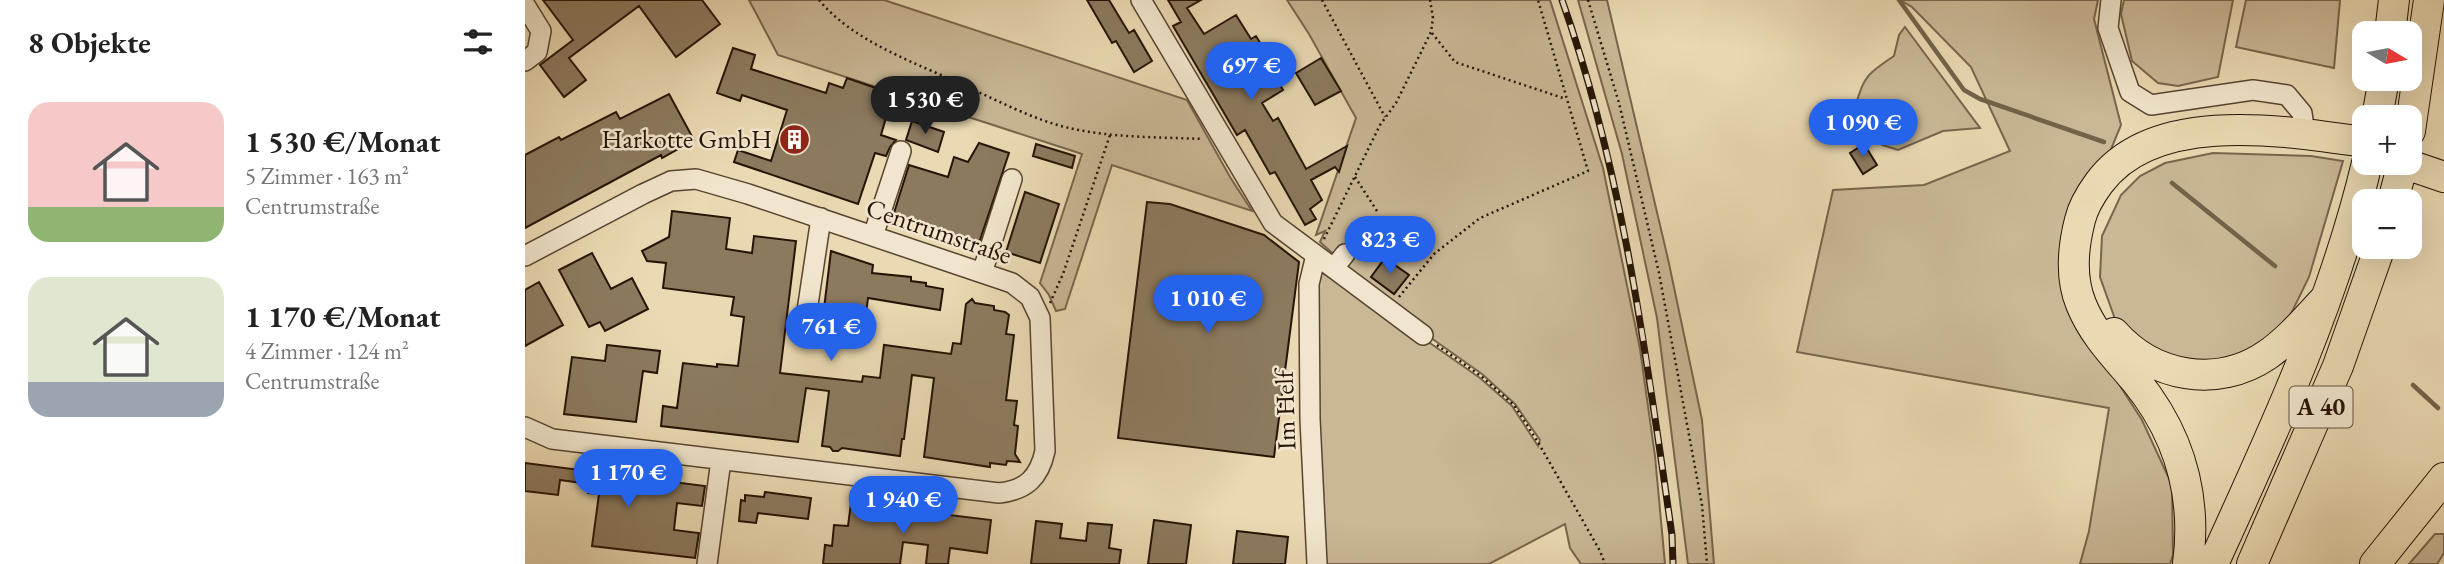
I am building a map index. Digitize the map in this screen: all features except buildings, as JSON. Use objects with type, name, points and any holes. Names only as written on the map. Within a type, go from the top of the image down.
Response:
[{"type":"highway","points":[[2392,21],[2394,0]]},
{"type":"highway","points":[[2414,105],[2429,0]]},
{"type":"highway","points":[[2188,564],[2191,521],[2189,495],[2176,447],[2152,403],[2090,325],[2080,301],[2074,280],[2074,257],[2082,212],[2106,173],[2135,152],[2163,138],[2208,131],[2305,134],[2352,140]]},
{"type":"highway","points":[[2326,298],[2283,341],[2252,364],[2215,374],[2175,372],[2142,358],[2115,335],[2103,318],[2089,279],[2087,258],[2090,236],[2105,198],[2119,181],[2135,168],[2168,153],[2207,146],[2263,145],[2352,153]]},
{"type":"highway","points":[[2422,155],[2444,162]]},
{"type":"highway","points":[[2422,169],[2444,177]]},
{"type":"highway","name":"A 40","points":[[2213,564],[2280,412],[2326,298],[2364,175]]},
{"type":"highway","name":"A 40","points":[[2252,564],[2338,366],[2376,259]]},
{"type":"highway","points":[[2375,564],[2444,478]]},
{"type":"street","points":[[1141,0],[1273,223],[1317,255],[1340,261],[1389,310],[1423,335]]},
{"type":"street","points":[[2111,0],[2108,28],[2130,92],[2151,105],[2253,90],[2287,96],[2302,113],[2305,134]]},
{"type":"street","points":[[525,5],[541,31],[537,52],[525,61]]},
{"type":"street","points":[[873,236],[901,151]]},
{"type":"street","name":"Centrumstraße","points":[[525,257],[671,181],[696,179],[1012,283],[1030,297],[1040,318]]},
{"type":"street","points":[[982,273],[1012,179]]},
{"type":"street","points":[[807,311],[821,218]]},
{"type":"street","name":"Im Helf","points":[[1317,255],[1309,284],[1310,419],[1317,564]]},
{"type":"street","points":[[525,427],[552,439],[999,493],[1014,492],[1030,482],[1041,466],[1045,451],[1040,318]]},
{"type":"street","points":[[707,564],[721,460]]},
{"type":"path","points":[[819,0],[838,20],[868,39],[1038,118],[1069,128],[1110,135],[1224,139]]},
{"type":"path","points":[[1322,0],[1385,117]]},
{"type":"path","points":[[1317,255],[1385,117],[1397,103],[1431,32],[1433,18],[1430,0]]},
{"type":"path","points":[[1389,310],[1434,254],[1480,218],[1588,171],[1538,0]]},
{"type":"path","points":[[1588,0],[1619,103],[1659,273],[1703,505],[1707,564]]},
{"type":"path","points":[[1431,32],[1455,62],[1566,99]]},
{"type":"path","points":[[1040,318],[1063,274],[1110,135]]},
{"type":"path","points":[[1355,177],[1377,211]]},
{"type":"path","points":[[1423,335],[1481,376],[1514,404],[1545,454],[1605,564]]},
{"type":"shaded area","points":[[749,0],[884,0],[1187,100],[1252,211],[1112,165],[1065,309],[1056,311],[1040,283],[1082,154],[778,55]]},
{"type":"shaded area","points":[[1287,0],[1550,0],[1603,168],[1640,349],[1655,456],[1665,564],[1581,564],[1570,548],[1565,524],[1489,564],[1321,564],[1316,269],[1387,313],[1480,378],[1512,406],[1538,446],[1540,440],[1515,404],[1482,374],[1424,333],[1320,242],[1325,231],[1316,235],[1356,118]]},
{"type":"shaded area","points":[[1578,0],[1607,0],[1668,259],[1702,420],[1714,564],[1688,564],[1657,318],[1622,154]]},
{"type":"shaded area","points":[[1900,0],[2098,0],[2094,19],[2121,125],[2105,164],[2070,224],[2104,361],[2142,420],[2172,485],[2173,555],[2170,564],[2080,564],[2089,531],[2109,408],[1797,352],[1833,190],[1924,185],[2010,151],[1971,67],[1912,7]]},
{"type":"shaded area","points":[[2124,0],[2233,0],[2218,77],[2178,86],[2158,83],[2132,61],[2121,14]]},
{"type":"shaded area","points":[[2246,0],[2340,0],[2334,68],[2236,47]]},
{"type":"shaded area","points":[[1905,27],[1980,128],[1943,131],[1898,150],[1882,145],[1868,127],[1856,105],[1862,87],[1873,71],[1894,56],[1899,35]]},
{"type":"shaded area","points":[[2213,153],[2311,156],[2343,161],[2309,277],[2288,320],[2258,349],[2217,362],[2185,360],[2150,348],[2115,319],[2100,277],[2102,236],[2121,195],[2140,176],[2165,163]]},
{"type":"shaded area","points":[[2435,534],[2444,534],[2444,553],[2437,564],[2409,564]]},
{"type":"waterway","points":[[1899,0],[1964,90],[1980,99],[2104,142]]},
{"type":"waterway","points":[[2172,183],[2275,266]]},
{"type":"waterway","points":[[2413,385],[2438,408]]},
{"type":"railway","points":[[1562,0],[1583,65],[1617,197],[1642,332],[1672,535],[1673,564]]},
{"type":"place","name":"Harkotte GmbH","points":[[795,139]]}]
